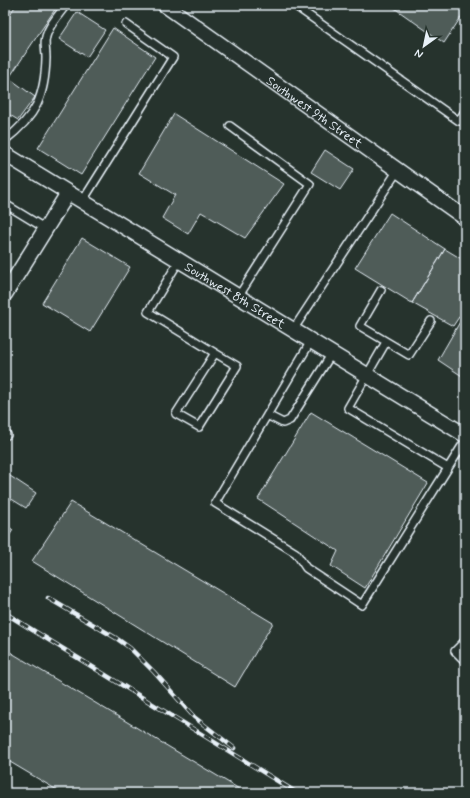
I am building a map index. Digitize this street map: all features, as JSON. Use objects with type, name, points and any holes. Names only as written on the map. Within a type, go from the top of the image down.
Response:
[{"type":"street","name":"Southwest 9th Street","points":[[165,5],[465,218]]},
{"type":"street","name":"Southwest 8th Street","points":[[5,154],[465,435]]},
{"type":"street","points":[[5,294],[68,193]]},
{"type":"lane","points":[[5,140],[25,122],[35,110],[41,96],[46,56],[44,45],[48,30],[66,5]]},
{"type":"lane","points":[[294,5],[459,121],[465,111]]},
{"type":"lane","points":[[82,202],[173,57],[126,24]]},
{"type":"lane","points":[[230,126],[310,184],[238,297]]},
{"type":"lane","points":[[293,330],[398,170]]},
{"type":"lane","points":[[5,204],[46,229]]},
{"type":"lane","points":[[179,261],[148,312],[215,352],[238,366],[199,428],[176,414],[215,352]]},
{"type":"lane","points":[[381,290],[360,326],[409,355],[431,321]]},
{"type":"lane","points":[[311,341],[216,503],[296,553],[306,568],[362,605],[465,441]]},
{"type":"lane","points":[[386,342],[348,408],[448,468]]},
{"type":"lane","points":[[267,415],[283,423],[290,420],[332,354]]},
{"type":"lane","points":[[465,641],[455,651],[465,661]]},
{"type":"building","points":[[16,5],[58,5],[9,78],[35,97],[18,120],[5,112],[5,22]]},
{"type":"building","points":[[390,5],[465,5],[465,11],[444,43]]},
{"type":"building","points":[[77,12],[105,30],[87,57],[59,39]]},
{"type":"building","points":[[113,28],[155,57],[81,175],[38,148]]},
{"type":"building","points":[[174,114],[284,184],[245,238],[201,212],[188,234],[162,218],[175,195],[139,173]]},
{"type":"building","points":[[325,150],[354,169],[340,190],[311,172]]},
{"type":"building","points":[[390,213],[445,249],[412,303],[355,268]]},
{"type":"building","points":[[82,238],[130,267],[90,332],[42,303]]},
{"type":"building","points":[[445,249],[465,261],[465,308],[453,326],[412,303]]},
{"type":"building","points":[[465,313],[465,378],[438,360]]},
{"type":"building","points":[[311,412],[428,483],[365,588],[331,566],[338,551],[258,499]]},
{"type":"building","points":[[7,474],[36,493],[26,508],[5,495],[5,478]]},
{"type":"building","points":[[71,502],[273,623],[235,687],[32,561]]},
{"type":"building","points":[[5,524],[13,530],[5,542]]},
{"type":"building","points":[[5,649],[246,793],[62,793],[5,759]]},
{"type":"railway","points":[[48,598],[116,638],[130,648],[154,672],[194,717],[234,748]]},
{"type":"railway","points":[[5,613],[297,793]]}]
